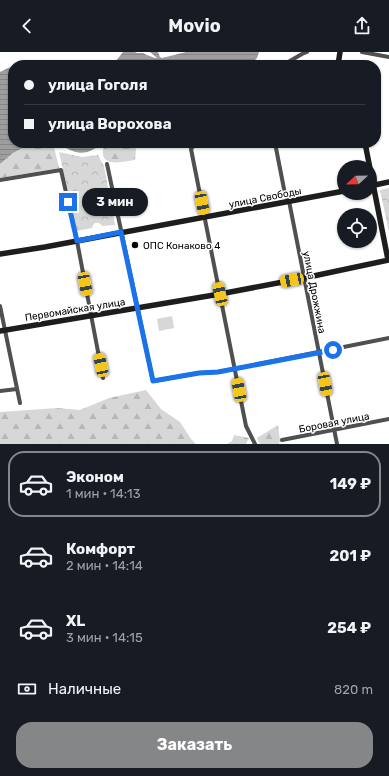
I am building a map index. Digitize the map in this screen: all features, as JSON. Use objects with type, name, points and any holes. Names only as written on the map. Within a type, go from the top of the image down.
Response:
[{"type":"street","points":[[292,60],[307,52]]},
{"type":"street","points":[[362,52],[389,57]]},
{"type":"street","points":[[192,148],[204,217],[246,426],[255,444]]},
{"type":"street","name":"улица Дрожжина","points":[[276,148],[285,194],[289,201],[337,444]]},
{"type":"street","points":[[366,148],[368,160]]},
{"type":"street","points":[[107,164],[153,381],[199,373],[218,372],[389,338]]},
{"type":"street","points":[[0,180],[61,170],[77,241],[104,378]]},
{"type":"street","points":[[377,185],[389,182]]},
{"type":"street","name":"улица Свободы","points":[[0,254],[337,192]]},
{"type":"street","points":[[375,200],[389,261]]},
{"type":"street","name":"Первомайская улица","points":[[2,331],[220,294],[389,261]]},
{"type":"street","points":[[0,306],[2,331],[20,404]]},
{"type":"street","points":[[0,391],[17,389]]},
{"type":"street","name":"Боровая улица","points":[[282,440],[389,419]]},
{"type":"green space","points":[[22,148],[54,148],[59,168],[0,178],[0,164],[13,153]]},
{"type":"green space","points":[[136,148],[135,160],[116,162],[108,161],[103,155],[103,149]]},
{"type":"green space","points":[[59,152],[82,157],[98,155],[104,166],[115,225],[102,226],[99,223],[96,223],[92,228],[77,231]]},
{"type":"green space","points":[[389,188],[389,232],[380,190]]},
{"type":"green space","points":[[172,316],[174,328],[159,331],[157,319]]},
{"type":"green space","points":[[146,390],[161,409],[180,422],[196,444],[0,444],[0,412],[57,408],[80,410],[109,398]]},
{"type":"green space","points":[[278,425],[279,444],[260,444],[257,438]]},
{"type":"green space","points":[[234,435],[249,438],[246,444],[227,444],[232,441]]},
{"type":"shaded area","points":[[123,52],[143,53],[157,58],[150,52],[158,52],[162,58],[186,52],[259,52],[255,60],[117,60]]},
{"type":"shaded area","points":[[8,68],[8,148],[22,148],[13,153],[0,164],[0,72]]},
{"type":"shaded area","points":[[66,148],[96,148],[84,153],[71,151]]},
{"type":"place","name":"ОПС Конаково 4","points":[[135,245]]},
{"type":"route","points":[[68,202],[77,241],[121,232],[153,381],[199,373],[218,372],[333,350]]}]
